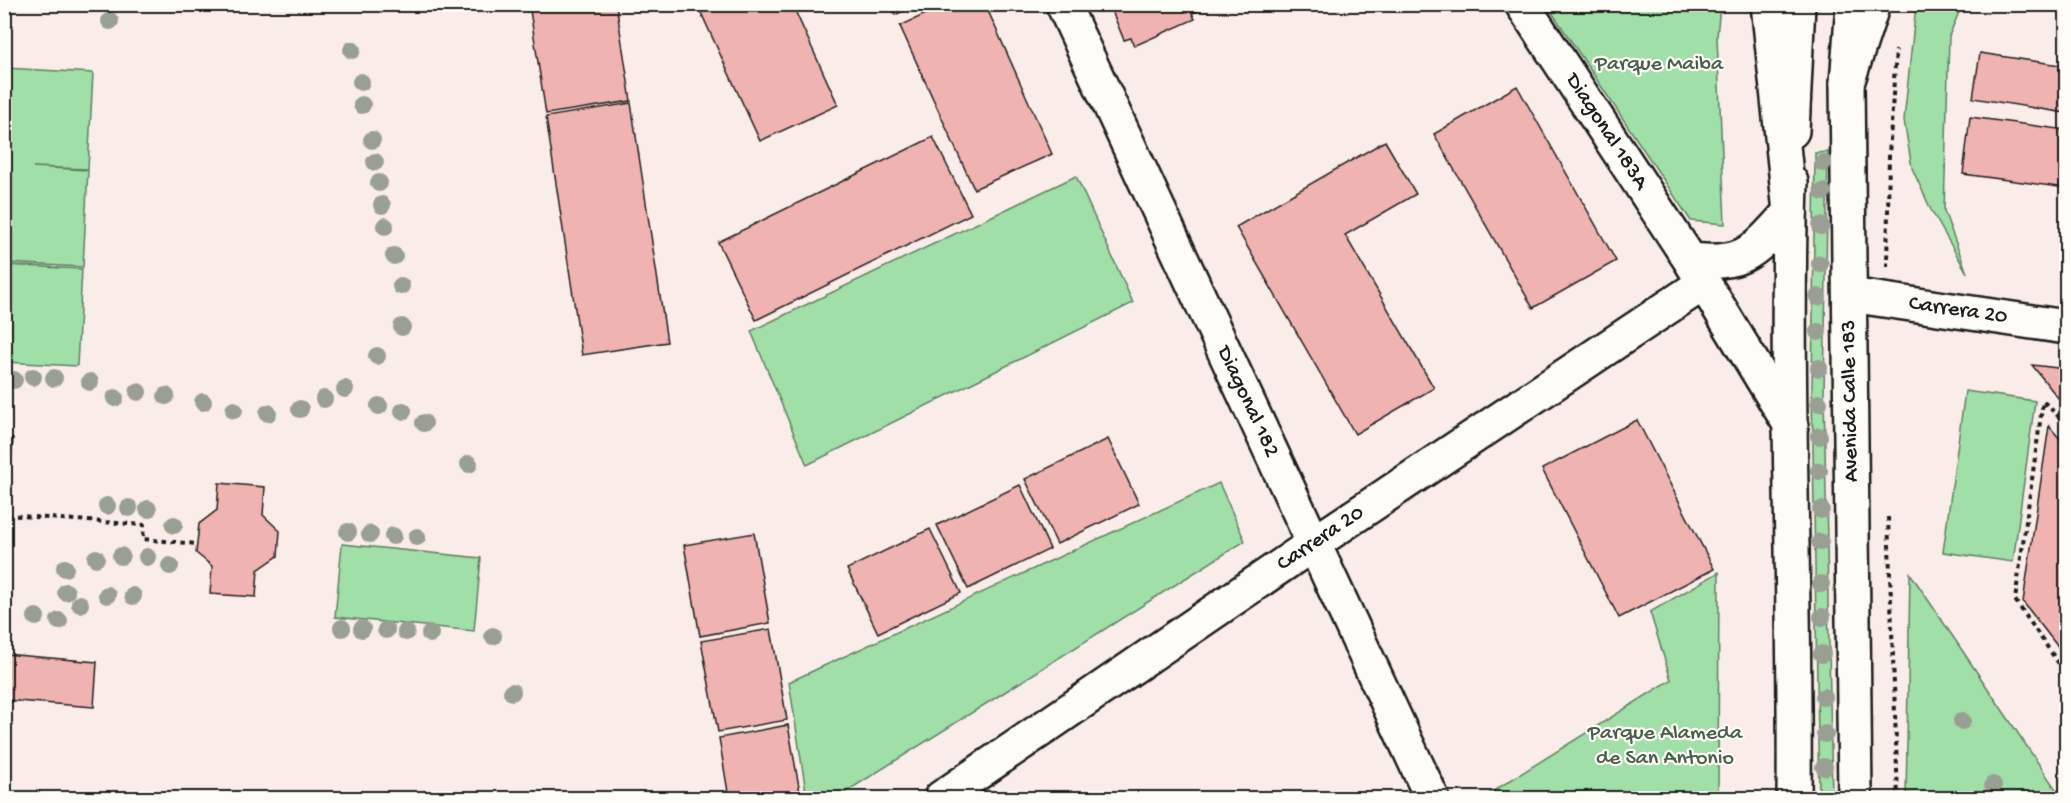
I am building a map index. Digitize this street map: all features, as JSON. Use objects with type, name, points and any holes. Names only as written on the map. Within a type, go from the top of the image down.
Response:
[{"type":"main road","name":"Diagonal 182","points":[[1063,4],[1432,798]]},
{"type":"main road","name":"Diagonal 183A","points":[[1522,4],[1697,272],[1791,426]]},
{"type":"main road","points":[[1697,272],[1712,262],[1730,261],[1747,254],[1763,241],[1790,212],[1768,4]]},
{"type":"main road","points":[[1794,798],[1795,674],[1790,212],[1793,75],[1798,4]]},
{"type":"main road","name":"Avenida Calle 183","points":[[1854,4],[1847,83],[1856,798]]},
{"type":"main road","points":[[1847,83],[1873,4]]},
{"type":"main road","name":"Carrera 20","points":[[941,798],[1313,544],[1697,272]]},
{"type":"main road","name":"Carrera 20","points":[[1850,295],[2067,327]]},
{"type":"path","points":[[1888,243],[1889,156],[1896,49]]},
{"type":"path","points":[[2067,424],[2043,400],[2015,600],[2067,674]]},
{"type":"path","points":[[1888,513],[1898,798]]},
{"type":"path","points":[[7,515],[144,525],[143,539],[197,544]]},
{"type":"green space","name":"Parque Maiba","points":[[1547,5],[1720,5],[1717,37],[1725,224],[1691,221]]},
{"type":"green space","points":[[1916,5],[1962,5],[1949,36],[1944,211],[1967,273],[1931,210],[1912,168],[1904,120]]},
{"type":"green space","points":[[5,68],[93,73],[88,169],[33,167],[88,170],[83,267],[5,263]]},
{"type":"green space","points":[[1828,152],[1824,394],[1832,798],[1819,798],[1812,391],[1815,153]]},
{"type":"green space","points":[[1076,176],[1133,303],[807,465],[751,331]]},
{"type":"green space","points":[[5,265],[82,269],[77,366],[5,362]]},
{"type":"green space","points":[[1965,391],[2035,401],[2013,562],[1943,552]]},
{"type":"green space","points":[[1219,483],[1245,541],[836,798],[807,798],[789,682]]},
{"type":"green space","points":[[342,544],[481,558],[474,631],[335,617]]},
{"type":"green space","name":"Parque Alameda de San Antonio","points":[[1719,572],[1718,798],[1482,798],[1671,680],[1650,612]]},
{"type":"green space","points":[[1910,573],[2059,794],[2066,798],[1906,798]]},
{"type":"building","points":[[529,4],[616,4],[631,101],[546,114]]},
{"type":"building","points":[[697,4],[792,4],[838,105],[760,141]]},
{"type":"building","points":[[891,4],[918,4],[895,15]]},
{"type":"building","points":[[947,4],[985,4],[1052,154],[974,189],[900,26]]},
{"type":"building","points":[[1109,4],[1196,4],[1198,11],[1192,13],[1195,19],[1134,46],[1131,38],[1124,40]]},
{"type":"building","points":[[1980,53],[2066,66],[2066,113],[1973,98]]},
{"type":"building","points":[[1517,86],[1616,261],[1533,308],[1434,134]]},
{"type":"building","points":[[631,103],[667,342],[582,355],[546,117]]},
{"type":"building","points":[[1970,117],[2066,130],[2066,188],[1963,174]]},
{"type":"building","points":[[933,137],[971,214],[756,320],[718,242]]},
{"type":"building","points":[[1385,141],[1416,194],[1345,235],[1434,388],[1355,434],[1236,227]]},
{"type":"building","points":[[2032,365],[2066,369],[2066,408]]},
{"type":"building","points":[[1637,420],[1714,569],[1619,618],[1542,469]]},
{"type":"building","points":[[2049,426],[2066,446],[2066,619],[2062,652],[2023,602]]},
{"type":"building","points":[[4,437],[13,438],[4,540]]},
{"type":"building","points":[[1108,439],[1139,504],[1057,544],[1025,479]]},
{"type":"building","points":[[219,483],[265,487],[263,515],[280,531],[278,556],[258,570],[256,597],[210,594],[212,566],[196,553],[199,524],[217,510]]},
{"type":"building","points":[[1020,485],[1050,549],[968,589],[937,525]]},
{"type":"building","points":[[930,529],[961,593],[878,633],[847,569]]},
{"type":"building","points":[[754,533],[770,623],[700,636],[684,545]]},
{"type":"building","points":[[771,629],[787,720],[718,732],[701,641]]},
{"type":"building","points":[[4,654],[97,662],[94,707],[4,700]]},
{"type":"building","points":[[788,725],[801,798],[729,798],[719,738]]}]
